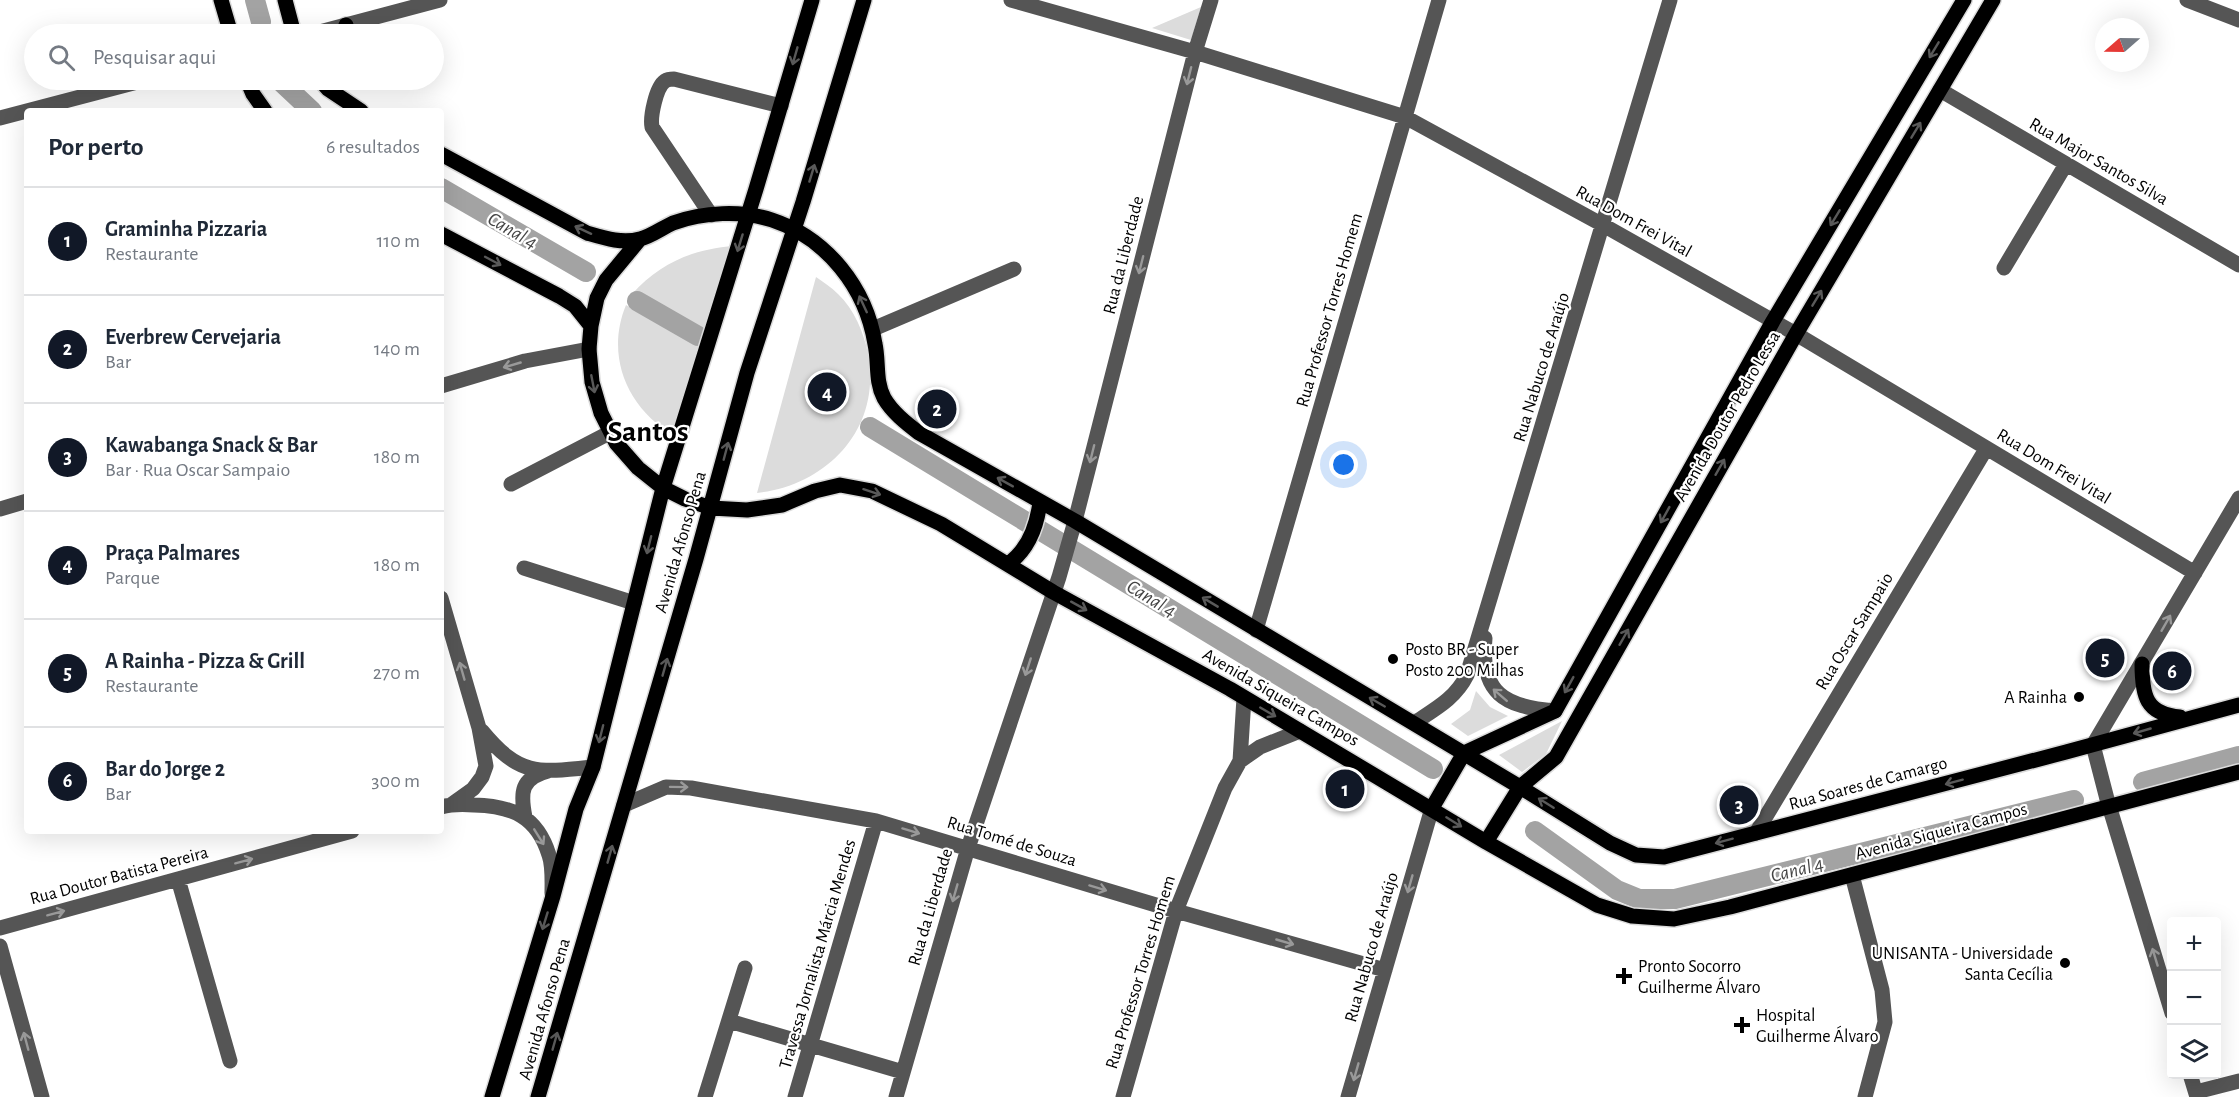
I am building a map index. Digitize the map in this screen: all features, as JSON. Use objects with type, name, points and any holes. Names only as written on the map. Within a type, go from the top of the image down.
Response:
[{"type":"main road","points":[[221,0],[228,24]]},
{"type":"main road","points":[[285,0],[291,24]]},
{"type":"main road","name":"Avenida Afonso Pena","points":[[492,1097],[553,896],[576,809],[593,767],[663,488],[812,0]]},
{"type":"main road","name":"Avenida Afonso Pena","points":[[538,1097],[711,508],[747,373],[864,0]]},
{"type":"main road","name":"Avenida Doutor Pedro Lessa","points":[[1555,711],[1773,321],[1964,0]]},
{"type":"main road","name":"Avenida Doutor Pedro Lessa","points":[[1489,837],[1520,787],[1556,757],[1796,334],[1994,0]]},
{"type":"main road","points":[[251,90],[264,108]]},
{"type":"main road","points":[[331,90],[356,108]]},
{"type":"main road","points":[[337,90],[338,96]]},
{"type":"main road","points":[[444,156],[586,233],[612,240],[640,239],[674,223],[711,215],[748,215],[771,220],[794,229],[822,249],[851,281],[864,304],[873,329],[878,381],[884,398],[894,411],[919,433],[1075,521],[1414,723],[1461,758],[1520,787]]},
{"type":"main road","points":[[444,236],[559,296],[574,306],[591,326]]},
{"type":"main road","name":"Avenida Siqueira Campos","points":[[640,239],[606,280],[597,298],[589,349],[592,382],[601,413],[616,443],[638,468],[663,488],[711,508],[747,510],[782,505],[815,491],[840,485],[872,490],[1013,560],[1300,731],[1434,804],[1597,905],[1632,916],[1674,919],[1852,874],[2108,803],[2239,772]]},
{"type":"main road","points":[[1013,560],[1038,521],[1040,502]]},
{"type":"main road","points":[[2142,664],[2142,683],[2146,697],[2153,708],[2163,715],[2189,718]]},
{"type":"main road","name":"Rua Soares de Camargo","points":[[1520,787],[1610,843],[1636,855],[1664,857],[2095,750],[2189,718],[2239,705]]},
{"type":"main road","points":[[1434,804],[1461,758],[1555,711]]},
{"type":"street","points":[[364,24],[440,0]]},
{"type":"street","name":"Rua Dom Frei Vital","points":[[1011,0],[1195,52],[1405,117],[1604,225],[1796,334],[2195,573]]},
{"type":"street","name":"Rua da Liberdade","points":[[896,1097],[968,848],[1056,585],[1075,521],[1195,52],[1211,0]]},
{"type":"street","name":"Rua Professor Torres Homem","points":[[1256,630],[1439,0]]},
{"type":"street","name":"Rua Nabuco de Araújo","points":[[1414,723],[1452,698],[1467,675],[1670,0]]},
{"type":"street","points":[[2187,0],[2239,20]]},
{"type":"street","points":[[711,215],[652,127],[650,116],[662,84],[674,79],[781,106]]},
{"type":"street","points":[[55,107],[112,90]]},
{"type":"street","name":"Rua Major Santos Silva","points":[[1940,90],[2239,265]]},
{"type":"street","points":[[0,118],[24,113]]},
{"type":"street","points":[[2004,268],[2066,164]]},
{"type":"street","points":[[873,329],[1014,270]]},
{"type":"street","points":[[444,385],[525,361],[589,349]]},
{"type":"street","points":[[511,484],[611,432]]},
{"type":"street","name":"Rua Oscar Sampaio","points":[[1756,833],[1986,449]]},
{"type":"street","points":[[2167,997],[2108,803],[2095,750],[2142,664],[2239,498]]},
{"type":"street","points":[[0,509],[24,502]]},
{"type":"street","points":[[524,568],[634,603]]},
{"type":"street","points":[[444,608],[479,728],[486,766],[482,777],[473,789],[446,805]]},
{"type":"street","points":[[1486,617],[1485,671],[1491,686],[1505,700],[1520,706],[1555,711]]},
{"type":"street","name":"Rua Professor Torres Homem","points":[[1123,1097],[1176,911],[1225,788],[1240,761],[1244,698]]},
{"type":"street","points":[[479,728],[508,759],[525,767],[548,771]]},
{"type":"street","name":"Rua Professor Torres Homem","points":[[1240,761],[1260,747],[1300,731]]},
{"type":"street","points":[[525,817],[522,801],[524,787],[535,774],[593,767]]},
{"type":"street","name":"Rua Tomé de Souza","points":[[624,805],[666,787],[691,788],[876,821],[1176,911],[1385,970]]},
{"type":"street","name":"Rua Nabuco de Araújo","points":[[1348,1097],[1434,804]]},
{"type":"street","points":[[446,805],[508,808],[525,817],[540,835],[550,856],[553,896]]},
{"type":"street","name":"Travessa Jornalista Márcia Mendes","points":[[795,1097],[876,821]]},
{"type":"street","name":"Rua Doutor Batista Pereira","points":[[0,928],[341,834]]},
{"type":"street","points":[[1852,874],[1882,990],[1885,1022],[1865,1097]]},
{"type":"street","points":[[178,879],[230,1061]]},
{"type":"street","points":[[0,946],[42,1097]]},
{"type":"street","points":[[705,1097],[745,968]]},
{"type":"street","points":[[729,1021],[903,1072]]},
{"type":"street","points":[[2191,1079],[2196,1095],[2239,1081]]},
{"type":"shaded area","points":[[1201,7],[1191,40],[1152,28]]},
{"type":"shaded area","points":[[734,246],[705,336],[632,294],[654,274],[678,260],[705,250]]},
{"type":"shaded area","points":[[816,277],[844,300],[861,330],[868,354],[870,381],[867,406],[858,428],[844,448],[827,465],[783,488],[757,493]]},
{"type":"shaded area","points":[[626,305],[700,346],[675,436],[658,425],[644,411],[625,380],[618,343],[620,324]]},
{"type":"shaded area","points":[[1476,691],[1490,707],[1508,716],[1468,736],[1451,724],[1470,710]]},
{"type":"shaded area","points":[[1562,721],[1546,754],[1522,772],[1499,755]]},
{"type":"waterway","name":"Canal 4","points":[[255,0],[261,22]]},
{"type":"waterway","name":"Canal 4","points":[[290,90],[309,108]]},
{"type":"waterway","name":"Canal 4","points":[[444,190],[586,272]]},
{"type":"waterway","name":"Canal 4","points":[[637,301],[698,336]]},
{"type":"waterway","name":"Canal 4","points":[[870,427],[1433,769]]},
{"type":"waterway","name":"Canal 4","points":[[2143,782],[2239,756]]},
{"type":"waterway","name":"Canal 4","points":[[1535,831],[1617,890],[1639,899],[1675,899],[2074,800]]},
{"type":"place","name":"Praça Palmares","points":[[827,392]]},
{"type":"place","name":"Everbrew Cervejaria","points":[[937,409]]},
{"type":"place","name":"A Rainha - Pizza & Grill","points":[[2105,658]]},
{"type":"place","name":"Posto BR - Super Posto 200 Milhas","points":[[1393,659]]},
{"type":"place","name":"Bar do Jorge 2","points":[[2172,671]]},
{"type":"place","name":"A Rainha","points":[[2079,697]]},
{"type":"place","name":"Graminha Pizzaria","points":[[1345,789]]},
{"type":"place","name":"Kawabanga Snack & Bar","points":[[1739,805]]},
{"type":"place","name":"UNISANTA - Universidade Santa Cecília","points":[[2065,963]]},
{"type":"place","name":"Pronto Socorro Guilherme Álvaro","points":[[1624,976]]},
{"type":"place","name":"Hospital Guilherme Álvaro","points":[[1742,1025]]},
{"type":"district","name":"Santos","points":[[648,431]]}]
